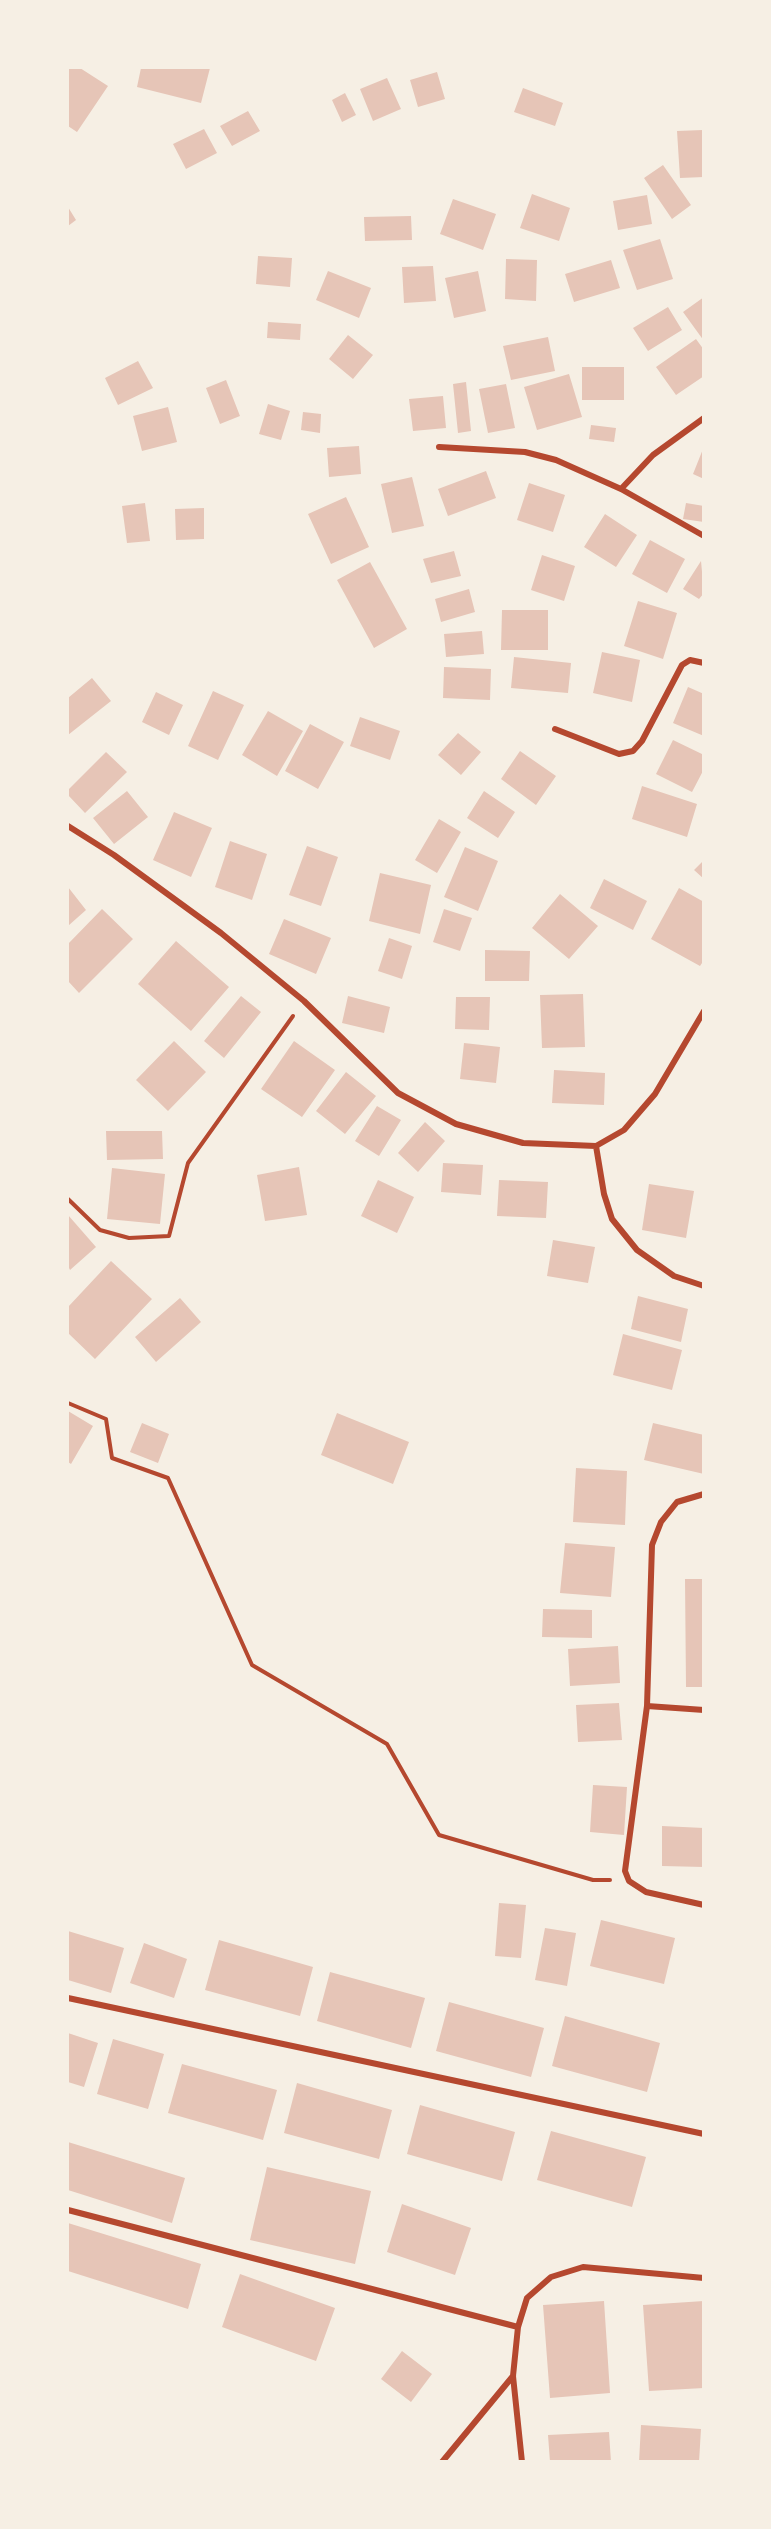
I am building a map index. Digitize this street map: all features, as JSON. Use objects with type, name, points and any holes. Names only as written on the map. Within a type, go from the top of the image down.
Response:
[{"type":"street","points":[[621,489],[653,455],[704,417]]},
{"type":"street","points":[[438,447],[525,452],[556,459],[621,489],[704,536]]},
{"type":"street","points":[[555,729],[619,754],[633,751],[642,741],[682,665],[690,660],[704,663]]},
{"type":"street","points":[[68,826],[114,855],[221,933],[304,1001],[398,1093],[456,1124],[523,1143],[596,1146],[624,1130],[655,1094],[704,1011]]},
{"type":"street","points":[[596,1146],[604,1194],[612,1219],[637,1250],[674,1276],[704,1286]]},
{"type":"street","points":[[704,1494],[677,1502],[661,1522],[652,1545],[647,1707],[625,1871],[629,1881],[646,1892],[704,1905]]},
{"type":"street","points":[[647,1707],[704,1710]]},
{"type":"street","points":[[68,1998],[704,2134]]},
{"type":"street","points":[[68,2211],[518,2327]]},
{"type":"street","points":[[522,2462],[513,2376],[518,2327],[527,2298],[552,2277],[583,2267],[704,2278]]},
{"type":"street","points":[[442,2462],[513,2376]]},
{"type":"path","points":[[68,1199],[100,1230],[129,1238],[169,1236],[188,1163],[304,1001]]},
{"type":"path","points":[[68,1403],[106,1419],[112,1458],[168,1478],[252,1665],[387,1744],[439,1835],[594,1880],[629,1881]]},
{"type":"building","points":[[68,68],[80,68],[108,86],[77,132],[68,126]]},
{"type":"building","points":[[141,68],[210,68],[201,103],[137,87]]},
{"type":"building","points":[[437,72],[445,99],[418,107],[410,80]]},
{"type":"building","points":[[387,78],[401,109],[373,121],[360,89]]},
{"type":"building","points":[[523,88],[563,103],[555,126],[514,112]]},
{"type":"building","points":[[345,93],[356,115],[342,122],[332,100]]},
{"type":"building","points":[[248,111],[260,131],[232,146],[220,126]]},
{"type":"building","points":[[204,129],[217,153],[186,169],[173,144]]},
{"type":"building","points":[[703,130],[704,177],[680,178],[677,131]]},
{"type":"building","points":[[663,165],[691,205],[672,219],[644,178]]},
{"type":"building","points":[[532,194],[570,208],[559,241],[520,228]]},
{"type":"building","points":[[647,195],[652,224],[618,230],[613,201]]},
{"type":"building","points":[[453,199],[496,214],[483,250],[440,234]]},
{"type":"building","points":[[68,207],[76,220],[68,226]]},
{"type":"building","points":[[411,216],[412,240],[365,241],[364,217]]},
{"type":"building","points":[[660,239],[673,279],[637,290],[623,250]]},
{"type":"building","points":[[258,256],[292,258],[290,287],[256,284]]},
{"type":"building","points":[[506,259],[537,260],[536,301],[505,299]]},
{"type":"building","points":[[611,260],[620,288],[574,302],[565,274]]},
{"type":"building","points":[[433,266],[436,301],[404,303],[402,267]]},
{"type":"building","points":[[328,271],[371,288],[359,318],[316,300]]},
{"type":"building","points":[[478,271],[486,311],[454,318],[445,278]]},
{"type":"building","points":[[704,297],[704,341],[683,312]]},
{"type":"building","points":[[668,307],[682,330],[648,351],[633,328]]},
{"type":"building","points":[[268,322],[301,324],[300,340],[267,338]]},
{"type":"building","points":[[348,335],[373,355],[353,379],[329,359]]},
{"type":"building","points":[[548,337],[555,371],[511,380],[503,346]]},
{"type":"building","points":[[696,339],[704,350],[704,376],[676,395],[656,367]]},
{"type":"building","points":[[138,361],[153,388],[118,405],[105,378]]},
{"type":"building","points":[[582,367],[624,367],[624,400],[582,400]]},
{"type":"building","points":[[569,374],[582,417],[537,430],[524,387]]},
{"type":"building","points":[[226,380],[240,416],[220,424],[206,388]]},
{"type":"building","points":[[466,382],[471,431],[458,433],[453,384]]},
{"type":"building","points":[[506,384],[515,428],[488,433],[479,389]]},
{"type":"building","points":[[443,396],[446,428],[413,431],[409,399]]},
{"type":"building","points":[[268,404],[290,411],[281,440],[259,434]]},
{"type":"building","points":[[168,407],[177,442],[142,451],[133,416]]},
{"type":"building","points":[[303,412],[321,414],[320,433],[301,430]]},
{"type":"building","points":[[591,425],[616,428],[614,442],[589,439]]},
{"type":"building","points":[[359,446],[361,474],[329,477],[327,448]]},
{"type":"building","points":[[704,449],[704,479],[693,474]]},
{"type":"building","points":[[486,471],[496,498],[448,516],[438,489]]},
{"type":"building","points":[[412,477],[424,526],[392,533],[381,484]]},
{"type":"building","points":[[529,483],[565,495],[553,532],[517,520]]},
{"type":"building","points":[[346,497],[369,547],[331,564],[308,514]]},
{"type":"building","points":[[145,503],[150,541],[127,543],[122,506]]},
{"type":"building","points":[[686,503],[704,506],[704,522],[683,519]]},
{"type":"building","points":[[204,508],[204,539],[176,540],[175,509]]},
{"type":"building","points":[[605,514],[637,535],[616,567],[584,547]]},
{"type":"building","points":[[650,540],[685,559],[667,593],[632,574]]},
{"type":"building","points":[[454,551],[461,576],[431,583],[423,559]]},
{"type":"building","points":[[542,555],[575,566],[564,601],[531,590]]},
{"type":"building","points":[[701,561],[704,593],[699,599],[683,589]]},
{"type":"building","points":[[370,562],[407,629],[374,648],[337,580]]},
{"type":"building","points":[[469,589],[475,612],[441,622],[435,599]]},
{"type":"building","points":[[638,601],[677,613],[663,659],[624,646]]},
{"type":"building","points":[[502,610],[548,610],[548,650],[501,650]]},
{"type":"building","points":[[482,631],[484,654],[446,657],[444,634]]},
{"type":"building","points":[[602,652],[640,660],[632,702],[593,693]]},
{"type":"building","points":[[514,657],[571,663],[568,693],[511,688]]},
{"type":"building","points":[[444,667],[491,669],[490,700],[443,698]]},
{"type":"building","points":[[92,678],[111,701],[68,735],[68,698]]},
{"type":"building","points":[[688,687],[704,694],[704,736],[673,723]]},
{"type":"building","points":[[213,691],[244,705],[218,760],[188,746]]},
{"type":"building","points":[[156,692],[183,705],[169,735],[142,722]]},
{"type":"building","points":[[268,711],[303,731],[277,776],[242,755]]},
{"type":"building","points":[[360,717],[400,731],[390,760],[350,746]]},
{"type":"building","points":[[310,724],[344,742],[318,789],[285,771]]},
{"type":"building","points":[[458,733],[481,752],[461,775],[438,755]]},
{"type":"building","points":[[673,740],[704,755],[704,769],[692,792],[656,774]]},
{"type":"building","points":[[520,751],[556,776],[536,805],[501,779]]},
{"type":"building","points":[[106,752],[127,772],[85,813],[68,795],[68,790]]},
{"type":"building","points":[[642,786],[697,804],[687,837],[632,819]]},
{"type":"building","points":[[127,791],[148,817],[114,844],[93,818]]},
{"type":"building","points":[[484,791],[515,812],[498,838],[467,818]]},
{"type":"building","points":[[174,812],[212,828],[191,877],[153,860]]},
{"type":"building","points":[[439,819],[461,832],[437,873],[415,860]]},
{"type":"building","points":[[230,841],[267,854],[252,900],[215,887]]},
{"type":"building","points":[[307,846],[338,857],[321,906],[289,895]]},
{"type":"building","points":[[465,847],[498,861],[478,911],[444,897]]},
{"type":"building","points":[[704,860],[704,879],[694,870]]},
{"type":"building","points":[[380,873],[431,885],[420,934],[369,921]]},
{"type":"building","points":[[604,879],[647,901],[633,930],[590,908]]},
{"type":"building","points":[[68,887],[86,910],[68,926]]},
{"type":"building","points":[[679,888],[704,902],[704,960],[700,966],[651,939]]},
{"type":"building","points":[[560,894],[598,926],[569,959],[532,928]]},
{"type":"building","points":[[102,909],[133,939],[79,993],[68,981],[68,944]]},
{"type":"building","points":[[444,909],[472,918],[460,951],[433,942]]},
{"type":"building","points":[[284,919],[331,938],[316,974],[269,954]]},
{"type":"building","points":[[389,938],[412,946],[402,979],[378,971]]},
{"type":"building","points":[[176,941],[229,987],[191,1031],[138,984]]},
{"type":"building","points":[[485,950],[530,951],[529,981],[485,981]]},
{"type":"building","points":[[583,994],[585,1047],[542,1048],[540,995]]},
{"type":"building","points":[[241,996],[261,1012],[224,1058],[204,1041]]},
{"type":"building","points":[[348,996],[390,1007],[384,1033],[342,1023]]},
{"type":"building","points":[[456,997],[490,997],[489,1030],[455,1029]]},
{"type":"building","points":[[174,1041],[206,1072],[168,1111],[136,1080]]},
{"type":"building","points":[[294,1041],[335,1070],[302,1117],[261,1089]]},
{"type":"building","points":[[464,1043],[500,1047],[496,1083],[460,1079]]},
{"type":"building","points":[[554,1070],[605,1073],[604,1105],[552,1103]]},
{"type":"building","points":[[346,1072],[376,1096],[345,1134],[316,1111]]},
{"type":"building","points":[[377,1106],[401,1120],[379,1156],[355,1141]]},
{"type":"building","points":[[425,1122],[445,1141],[418,1172],[398,1153]]},
{"type":"building","points":[[106,1131],[162,1131],[163,1159],[107,1160]]},
{"type":"building","points":[[443,1163],[483,1165],[481,1195],[441,1192]]},
{"type":"building","points":[[299,1167],[307,1215],[265,1221],[257,1175]]},
{"type":"building","points":[[112,1168],[165,1174],[160,1224],[107,1219]]},
{"type":"building","points":[[378,1180],[414,1197],[397,1233],[361,1216]]},
{"type":"building","points":[[499,1180],[548,1182],[546,1218],[497,1216]]},
{"type":"building","points":[[649,1184],[694,1191],[686,1238],[642,1230]]},
{"type":"building","points":[[68,1215],[96,1247],[70,1270],[68,1266]]},
{"type":"building","points":[[553,1240],[595,1247],[588,1283],[547,1276]]},
{"type":"building","points":[[111,1261],[152,1299],[95,1359],[68,1333],[68,1307]]},
{"type":"building","points":[[638,1296],[688,1309],[681,1342],[631,1329]]},
{"type":"building","points":[[180,1298],[201,1322],[156,1362],[135,1337]]},
{"type":"building","points":[[623,1334],[682,1350],[672,1390],[613,1375]]},
{"type":"building","points":[[68,1411],[93,1426],[71,1464],[68,1462]]},
{"type":"building","points":[[337,1413],[409,1442],[393,1484],[321,1455]]},
{"type":"building","points":[[142,1423],[169,1434],[158,1463],[130,1452]]},
{"type":"building","points":[[653,1423],[704,1435],[704,1474],[644,1460]]},
{"type":"building","points":[[576,1468],[627,1471],[625,1525],[573,1522]]},
{"type":"building","points":[[565,1543],[615,1547],[611,1597],[560,1593]]},
{"type":"building","points":[[685,1579],[704,1579],[704,1687],[686,1687]]},
{"type":"building","points":[[543,1609],[592,1610],[592,1638],[542,1637]]},
{"type":"building","points":[[618,1646],[620,1683],[570,1686],[568,1649]]},
{"type":"building","points":[[619,1703],[622,1740],[578,1742],[576,1705]]},
{"type":"building","points":[[593,1785],[627,1787],[624,1835],[590,1832]]},
{"type":"building","points":[[662,1826],[704,1828],[704,1867],[662,1866]]},
{"type":"building","points":[[499,1903],[526,1905],[521,1958],[495,1956]]},
{"type":"building","points":[[601,1920],[675,1938],[664,1984],[590,1966]]},
{"type":"building","points":[[545,1928],[576,1933],[567,1986],[535,1980]]},
{"type":"building","points":[[68,1931],[124,1948],[111,1993],[68,1980]]},
{"type":"building","points":[[219,1940],[313,1967],[300,2016],[205,1990]]},
{"type":"building","points":[[144,1943],[187,1959],[174,1998],[130,1983]]},
{"type":"building","points":[[330,1972],[425,1998],[411,2048],[317,2021]]},
{"type":"building","points":[[449,2002],[544,2028],[531,2077],[436,2051]]},
{"type":"building","points":[[565,2016],[660,2043],[647,2092],[552,2066]]},
{"type":"building","points":[[68,2033],[98,2043],[84,2087],[68,2082]]},
{"type":"building","points":[[113,2039],[164,2054],[148,2109],[97,2094]]},
{"type":"building","points":[[182,2064],[277,2090],[263,2140],[168,2113]]},
{"type":"building","points":[[297,2083],[392,2110],[379,2159],[284,2133]]},
{"type":"building","points":[[420,2105],[515,2132],[502,2181],[407,2154]]},
{"type":"building","points":[[551,2131],[646,2157],[632,2207],[537,2180]]},
{"type":"building","points":[[68,2142],[185,2178],[172,2223],[68,2190]]},
{"type":"building","points":[[267,2167],[371,2191],[355,2264],[250,2240]]},
{"type":"building","points":[[402,2204],[471,2228],[455,2275],[387,2252]]},
{"type":"building","points":[[68,2223],[201,2264],[188,2309],[68,2271]]},
{"type":"building","points":[[240,2274],[335,2308],[316,2361],[222,2327]]},
{"type":"building","points":[[604,2301],[610,2393],[550,2398],[543,2305]]},
{"type":"building","points":[[704,2301],[704,2388],[649,2391],[643,2305]]},
{"type":"building","points":[[402,2351],[432,2374],[411,2402],[381,2379]]},
{"type":"building","points":[[641,2425],[701,2429],[699,2462],[639,2462]]},
{"type":"building","points":[[609,2432],[611,2462],[550,2462],[548,2435]]}]
